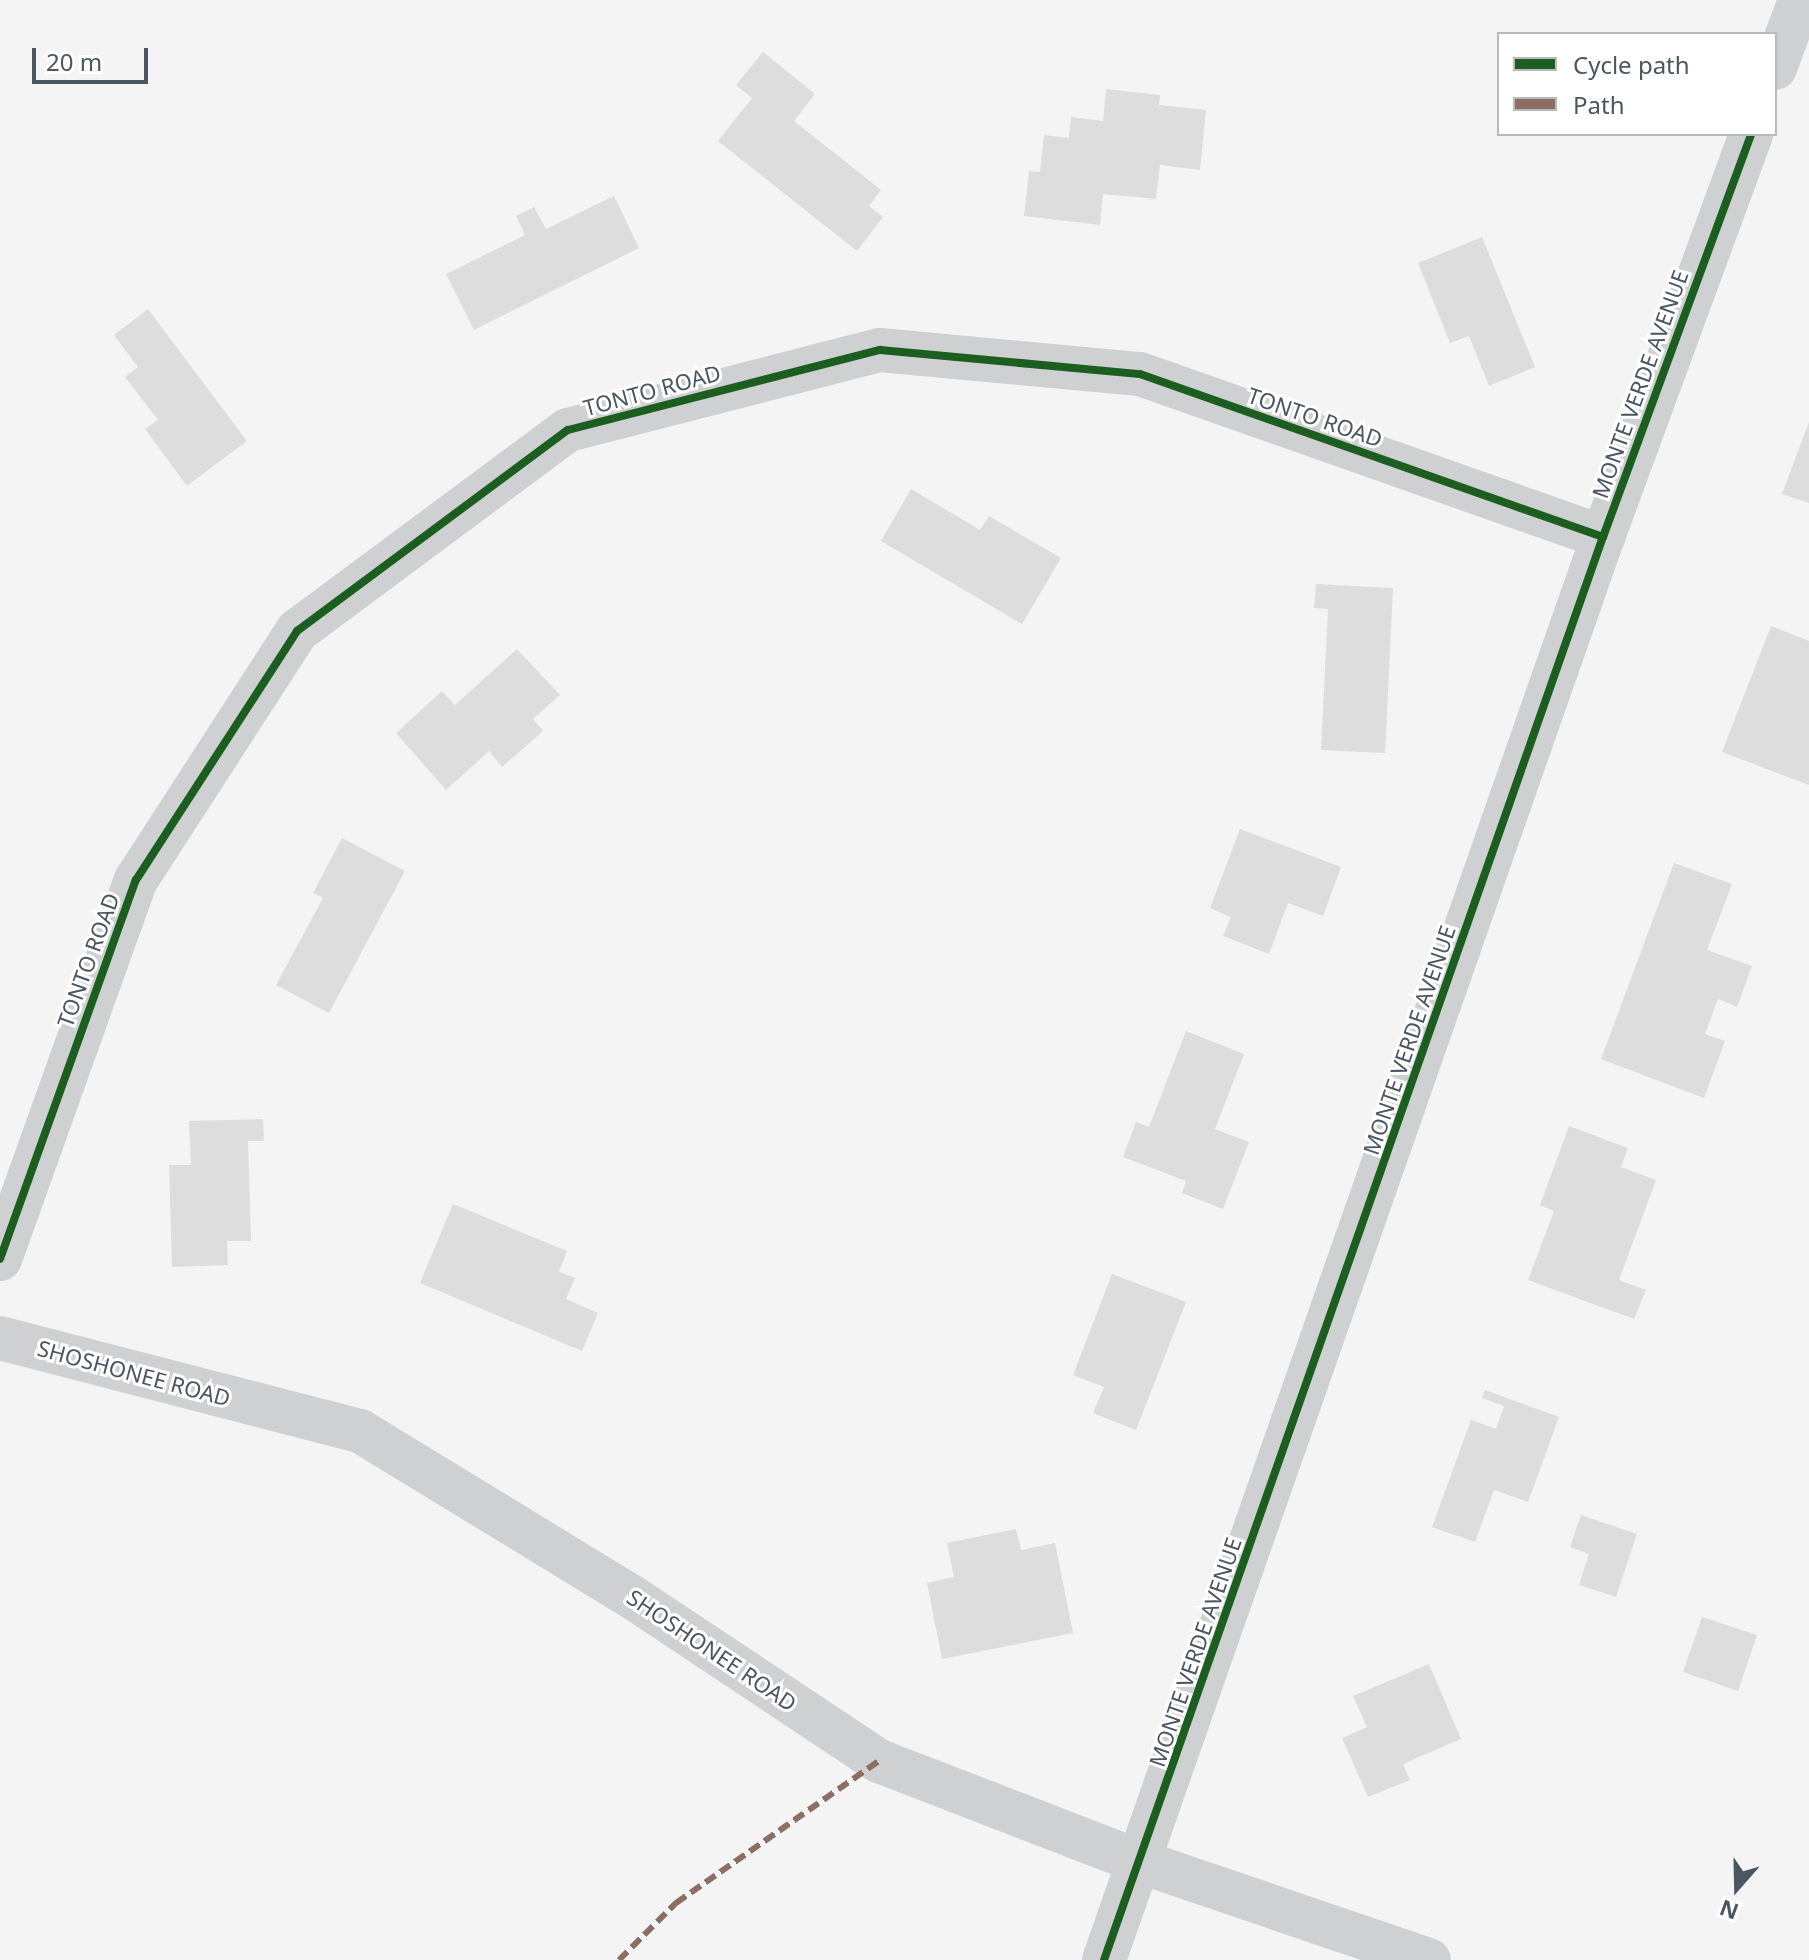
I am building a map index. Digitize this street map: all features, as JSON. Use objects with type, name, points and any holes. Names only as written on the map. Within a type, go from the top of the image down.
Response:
[{"type":"street","points":[[1777,63],[1800,0]]},
{"type":"street","name":"MONTE VERDE AVENUE","points":[[1104,1960],[1141,1862],[1603,537],[1750,136]]},
{"type":"street","name":"TONTO ROAD","points":[[0,1259],[136,880],[297,631],[568,430],[880,350],[1140,374],[1603,537]]},
{"type":"street","name":"SHOSHONEE ROAD","points":[[0,1338],[360,1431],[632,1597],[879,1761],[1141,1862],[1429,1960]]},
{"type":"building","points":[[763,52],[815,94],[794,121],[881,190],[869,206],[883,217],[857,251],[718,141],[752,98],[736,85]]},
{"type":"building","points":[[1106,89],[1160,95],[1159,105],[1206,110],[1200,170],[1160,165],[1156,199],[1103,194],[1100,225],[1024,216],[1029,171],[1040,172],[1044,135],[1069,138],[1071,117],[1103,121]]},
{"type":"building","points":[[614,196],[639,248],[474,330],[446,274],[525,235],[516,216],[534,207],[546,229]]},
{"type":"building","points":[[1482,237],[1535,367],[1489,386],[1469,336],[1450,343],[1418,263]]},
{"type":"building","points":[[148,309],[247,441],[187,486],[145,429],[158,420],[125,377],[138,367],[114,335]]},
{"type":"building","points":[[1809,422],[1809,503],[1782,494]]},
{"type":"building","points":[[911,489],[980,530],[989,516],[1061,558],[1022,624],[881,541]]},
{"type":"building","points":[[1316,584],[1393,588],[1385,753],[1321,750],[1328,609],[1314,608]]},
{"type":"building","points":[[1771,626],[1809,641],[1809,785],[1722,752]]},
{"type":"building","points":[[517,649],[560,695],[533,719],[543,731],[502,767],[489,751],[446,790],[396,733],[442,691],[455,705]]},
{"type":"building","points":[[1240,829],[1341,867],[1323,916],[1288,903],[1269,954],[1223,936],[1231,917],[1210,908]]},
{"type":"building","points":[[342,838],[405,871],[329,1013],[276,985],[323,898],[313,893]]},
{"type":"building","points":[[1674,863],[1732,884],[1707,950],[1752,966],[1737,1007],[1718,999],[1705,1034],[1725,1041],[1704,1098],[1601,1059]]},
{"type":"building","points":[[1186,1031],[1244,1054],[1215,1129],[1249,1142],[1223,1209],[1182,1193],[1186,1181],[1123,1157],[1136,1122],[1149,1127]]},
{"type":"building","points":[[263,1119],[264,1141],[248,1141],[251,1241],[227,1241],[228,1265],[172,1267],[169,1165],[191,1165],[189,1121]]},
{"type":"building","points":[[1569,1126],[1628,1148],[1621,1167],[1656,1180],[1619,1280],[1646,1290],[1634,1319],[1528,1280],[1554,1211],[1540,1205]]},
{"type":"building","points":[[453,1204],[567,1251],[559,1272],[575,1278],[566,1299],[598,1313],[582,1351],[420,1283]]},
{"type":"building","points":[[1112,1274],[1186,1302],[1136,1430],[1093,1413],[1104,1387],[1073,1375]]},
{"type":"building","points":[[1485,1390],[1559,1417],[1528,1502],[1494,1490],[1475,1542],[1432,1527],[1471,1420],[1496,1429],[1504,1406],[1482,1398]]},
{"type":"building","points":[[1581,1515],[1637,1534],[1616,1597],[1579,1585],[1589,1554],[1570,1547]]},
{"type":"building","points":[[1016,1529],[1021,1550],[1055,1543],[1073,1633],[942,1659],[927,1583],[954,1577],[947,1543]]},
{"type":"building","points":[[1702,1617],[1757,1635],[1738,1691],[1683,1672]]},
{"type":"building","points":[[1429,1664],[1461,1739],[1403,1764],[1410,1780],[1368,1797],[1342,1738],[1367,1727],[1353,1696]]},
{"type":"marked path","points":[[619,1960],[676,1903],[879,1761]]},
{"type":"cycle path","points":[[1104,1960],[1603,537],[1750,136]]},
{"type":"cycle path","points":[[0,1259],[136,880],[297,631],[568,430],[880,350],[1140,374],[1603,537]]}]
